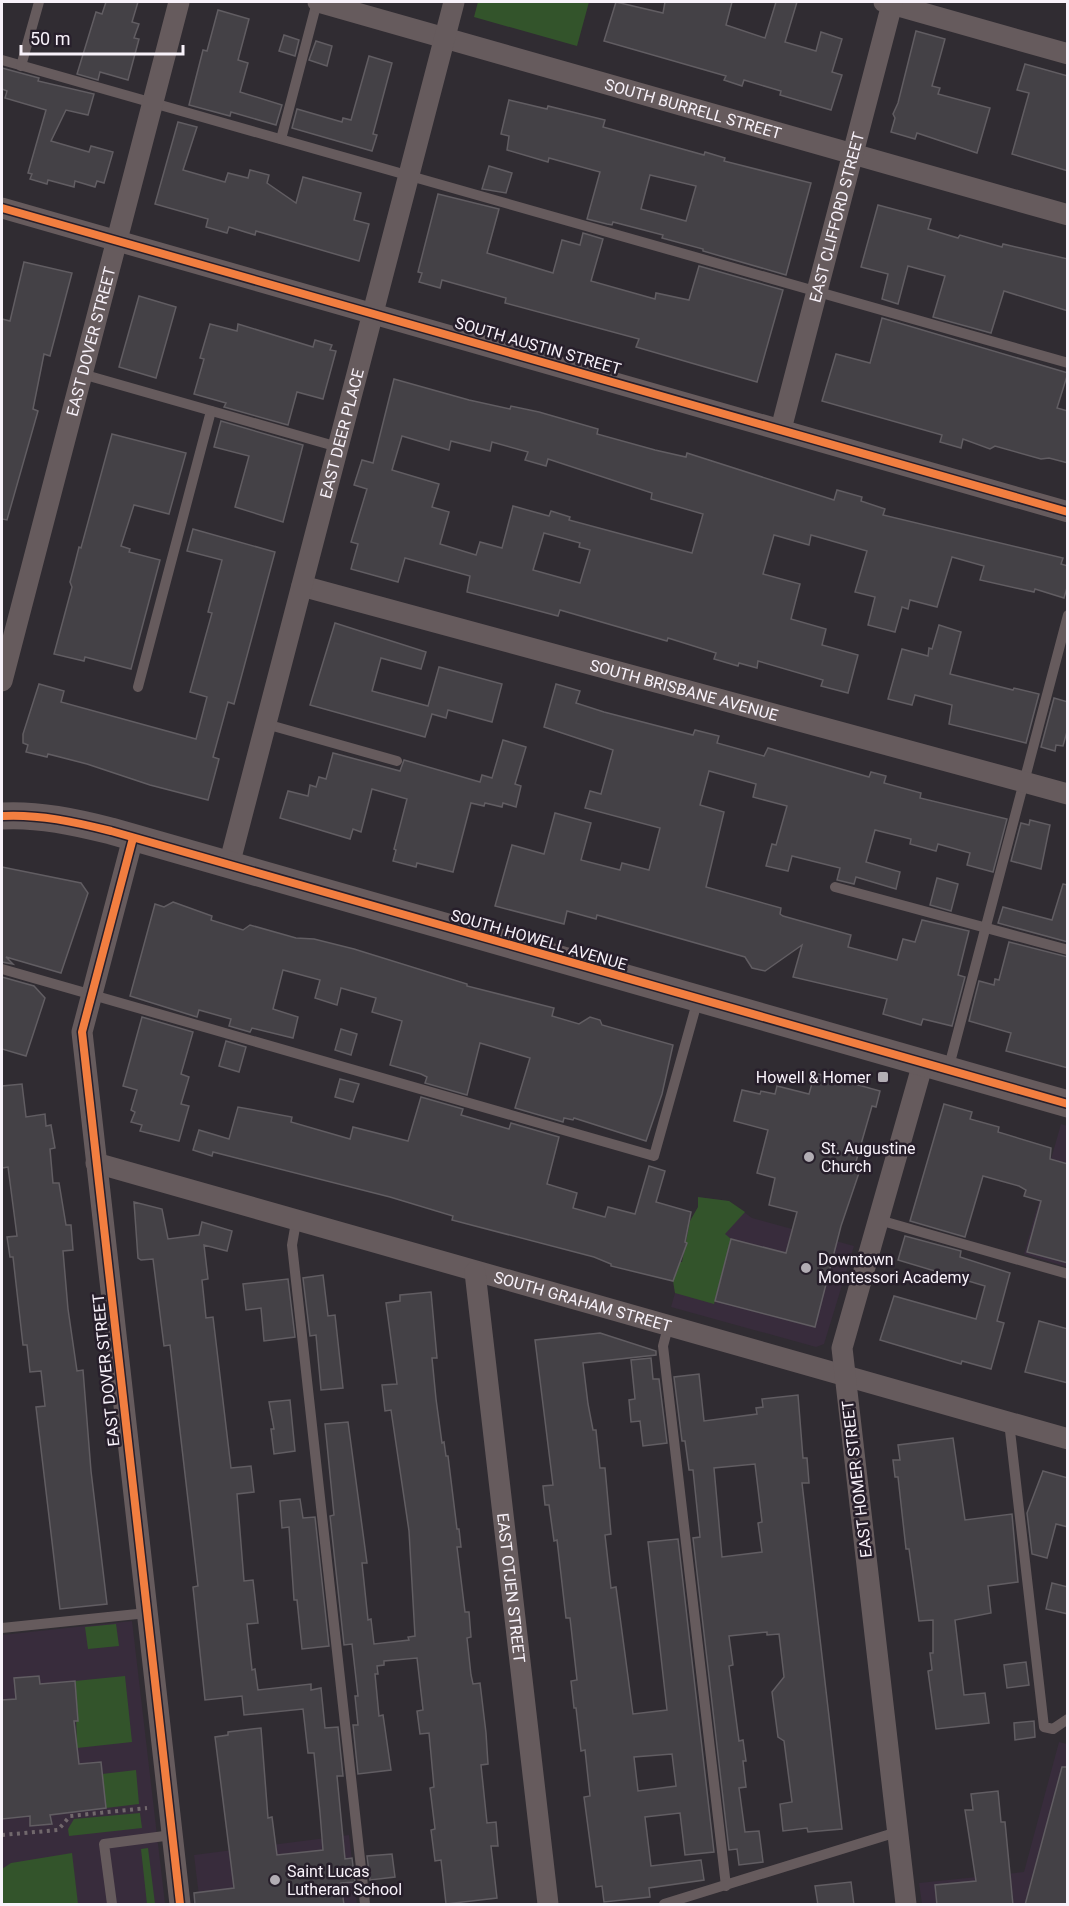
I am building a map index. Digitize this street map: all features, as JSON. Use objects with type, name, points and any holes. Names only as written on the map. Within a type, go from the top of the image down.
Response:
[{"type":"street","name":"EAST DOVER STREET","points":[[2,681],[179,2]]},
{"type":"street","name":"SOUTH BURRELL STREET","points":[[317,2],[1068,215]]},
{"type":"street","name":"EAST DEER PLACE","points":[[229,865],[454,2]]},
{"type":"street","points":[[888,3],[1068,54]]},
{"type":"street","name":"EAST CLIFFORD STREET","points":[[781,429],[852,154],[888,3]]},
{"type":"street","name":"SOUTH AUSTIN STREET","points":[[2,208],[1068,512]]},
{"type":"street","name":"SOUTH BRISBANE AVENUE","points":[[302,586],[1068,794]]},
{"type":"street","name":"SOUTH HOWELL AVENUE","points":[[2,816],[24,815],[74,822],[1068,1104]]},
{"type":"street","name":"EAST DOVER STREET","points":[[132,838],[82,1032],[180,1905]]},
{"type":"street","name":"EAST HOMER STREET","points":[[906,1905],[842,1348],[879,1220],[935,1067]]},
{"type":"street","name":"SOUTH GRAHAM STREET","points":[[96,1163],[296,1222],[1068,1439]]},
{"type":"street","name":"EAST OTJEN STREET","points":[[475,1272],[548,1905]]},
{"type":"lane","points":[[21,66],[39,2]]},
{"type":"lane","points":[[281,140],[317,2]]},
{"type":"lane","points":[[2,60],[1068,363]]},
{"type":"lane","points":[[82,374],[338,447]]},
{"type":"lane","points":[[138,687],[211,411]]},
{"type":"lane","points":[[935,1067],[986,928],[1068,615]]},
{"type":"lane","points":[[266,724],[398,761]]},
{"type":"lane","points":[[835,887],[1068,950]]},
{"type":"lane","points":[[2,969],[654,1156],[698,999]]},
{"type":"lane","points":[[879,1220],[1068,1274]]},
{"type":"lane","points":[[296,1222],[292,1245],[364,1905]]},
{"type":"lane","points":[[668,1327],[663,1346],[726,1886]]},
{"type":"lane","points":[[1009,1422],[1044,1727],[1053,1729],[1068,1719]]},
{"type":"lane","points":[[2,1628],[147,1613]]},
{"type":"lane","points":[[664,1905],[897,1832]]},
{"type":"lane","points":[[112,1905],[104,1844],[172,1835]]},
{"type":"path","points":[[2,1835],[58,1830],[70,1816],[147,1808]]},
{"type":"shaded area","points":[[1061,1124],[1067,1126],[1067,1267],[1024,1254]]},
{"type":"shaded area","points":[[698,1197],[729,1201],[752,1218],[854,1246],[824,1344],[816,1347],[671,1307],[675,1293],[673,1281],[678,1262],[682,1262],[690,1221],[698,1207]]},
{"type":"shaded area","points":[[132,1621],[165,1904],[2,1904],[2,1635]]},
{"type":"shaded area","points":[[1059,1742],[1067,1744],[1067,1904],[922,1904],[919,1883],[1024,1872]]},
{"type":"shaded area","name":"Saint Lucas Lutheran School","points":[[349,1835],[357,1904],[200,1904],[194,1855]]},
{"type":"green space","points":[[478,2],[589,2],[577,46],[474,17]]},
{"type":"green space","points":[[698,1197],[729,1201],[745,1212],[725,1234],[731,1239],[714,1304],[675,1293],[673,1281],[678,1262],[682,1262],[690,1221],[698,1207]]},
{"type":"green space","points":[[116,1624],[119,1646],[88,1649],[85,1627]]},
{"type":"green space","points":[[125,1676],[132,1742],[77,1748],[75,1681]]},
{"type":"green space","points":[[136,1770],[139,1804],[106,1808],[102,1774]]},
{"type":"green space","points":[[140,1813],[142,1828],[69,1836],[68,1829],[74,1819]]},
{"type":"green space","points":[[148,1848],[155,1904],[147,1904],[141,1849]]},
{"type":"green space","points":[[72,1853],[78,1904],[2,1904],[2,1869],[11,1863]]},
{"type":"building","points":[[106,2],[138,2],[132,22],[139,24],[134,38],[139,39],[128,80],[100,72],[98,80],[77,74],[96,12],[102,14]]},
{"type":"building","points":[[616,2],[663,13],[665,2],[732,2],[726,25],[765,38],[776,2],[797,2],[785,42],[816,51],[821,32],[842,39],[832,72],[842,75],[831,110],[780,95],[781,91],[744,80],[742,86],[724,80],[726,76],[604,41]]},
{"type":"building","points":[[218,10],[249,19],[238,60],[248,63],[240,92],[282,105],[276,125],[231,112],[230,116],[189,105],[203,50],[207,51]]},
{"type":"building","points":[[916,31],[945,39],[932,86],[940,88],[938,94],[990,108],[977,153],[917,133],[915,139],[891,132],[895,118],[893,114],[898,103]]},
{"type":"building","points":[[284,35],[299,40],[295,56],[279,51]]},
{"type":"building","points":[[316,41],[332,46],[327,66],[309,60]]},
{"type":"building","points":[[369,56],[392,63],[373,134],[377,135],[372,151],[292,128],[297,109],[342,122],[343,118],[351,120]]},
{"type":"building","points":[[1025,64],[1068,76],[1068,171],[1012,154],[1029,93],[1017,90]]},
{"type":"building","points":[[2,68],[39,78],[38,81],[94,94],[88,115],[66,110],[51,141],[89,152],[91,146],[113,152],[104,183],[97,181],[95,187],[75,181],[74,187],[48,180],[47,184],[30,179],[32,174],[28,173],[46,110],[5,98],[7,91],[2,89]]},
{"type":"building","points":[[509,100],[547,109],[548,106],[605,120],[603,127],[704,155],[705,152],[725,158],[724,161],[811,183],[786,275],[662,238],[663,235],[613,222],[612,225],[587,219],[600,172],[549,158],[548,162],[507,150],[509,136],[501,134]],"holes":[[[650,175],[696,186],[686,221],[641,209]]]},
{"type":"building","points":[[178,122],[197,127],[183,170],[225,182],[228,173],[248,178],[250,170],[269,175],[267,183],[296,203],[303,177],[361,193],[354,220],[369,224],[359,261],[256,231],[255,235],[229,227],[227,233],[206,227],[208,219],[155,204]]},
{"type":"building","points":[[489,166],[512,173],[506,193],[482,189]]},
{"type":"building","points":[[438,194],[499,209],[487,253],[553,273],[562,240],[580,245],[583,233],[603,239],[591,281],[655,299],[656,293],[689,300],[699,266],[783,290],[757,382],[636,347],[639,339],[505,303],[506,298],[442,280],[440,288],[419,282],[422,273],[418,272]]},
{"type":"building","points":[[878,205],[931,219],[928,229],[958,238],[960,235],[1002,247],[1003,244],[1068,259],[1068,311],[1004,291],[991,333],[933,317],[945,276],[908,266],[898,304],[882,299],[888,274],[861,267]]},
{"type":"building","points":[[24,262],[72,273],[50,356],[44,354],[33,409],[38,411],[7,520],[2,519],[2,319],[10,321]]},
{"type":"building","points":[[139,296],[176,307],[156,378],[119,367]]},
{"type":"building","points":[[882,318],[1068,373],[1057,408],[1068,411],[1068,463],[1049,458],[1041,459],[995,446],[990,449],[963,439],[961,448],[940,442],[942,435],[822,401],[836,354],[870,363]]},
{"type":"building","points":[[210,324],[237,331],[238,324],[313,347],[315,340],[332,345],[330,350],[336,351],[323,399],[297,392],[288,425],[224,407],[226,403],[194,394],[204,359],[200,358]]},
{"type":"building","points":[[394,379],[469,400],[510,409],[511,406],[539,412],[598,429],[597,434],[686,457],[687,453],[834,500],[837,490],[862,497],[861,501],[885,509],[883,515],[1063,558],[1061,564],[1068,566],[1068,584],[1064,598],[1035,589],[1034,592],[980,580],[984,566],[952,557],[937,607],[910,600],[908,609],[902,607],[895,632],[868,625],[875,597],[855,592],[867,551],[811,535],[809,545],[774,535],[763,574],[800,584],[791,619],[826,629],[822,645],[858,655],[848,693],[821,686],[823,680],[758,661],[757,668],[739,663],[738,666],[714,659],[716,653],[668,638],[667,641],[560,610],[558,616],[467,592],[470,576],[405,558],[398,582],[351,569],[358,544],[351,542],[367,489],[354,485],[362,460],[373,463]],"holes":[[[402,436],[449,450],[451,441],[490,451],[492,442],[528,452],[525,460],[546,466],[548,459],[652,493],[651,499],[703,514],[692,553],[569,520],[570,517],[551,511],[549,516],[513,506],[502,548],[480,542],[476,555],[440,544],[449,512],[432,507],[439,484],[392,470]],[[544,533],[580,543],[579,547],[590,550],[580,583],[533,570]]]},
{"type":"building","points":[[221,421],[303,445],[283,522],[235,507],[249,456],[214,447]]},
{"type":"building","points":[[112,434],[186,453],[169,514],[134,505],[121,546],[130,549],[129,552],[160,560],[131,669],[85,657],[84,661],[54,654],[72,587],[70,582],[79,547],[81,548]]},
{"type":"building","points":[[193,529],[275,552],[234,704],[228,702],[213,757],[219,759],[208,800],[150,785],[87,764],[48,754],[47,757],[26,752],[28,745],[23,743],[23,734],[39,684],[64,691],[61,702],[196,739],[207,697],[190,692],[212,613],[208,612],[222,560],[187,551]]},
{"type":"building","points":[[335,623],[426,652],[421,669],[381,658],[372,691],[428,706],[439,667],[502,684],[492,722],[448,710],[446,718],[432,714],[425,737],[310,705]]},
{"type":"building","points":[[939,625],[961,632],[950,674],[1039,694],[1026,743],[949,724],[952,705],[915,695],[912,705],[888,699],[902,649],[928,656]]},
{"type":"building","points":[[556,684],[580,691],[576,703],[604,712],[693,735],[695,730],[719,736],[717,743],[764,756],[768,748],[869,777],[871,772],[886,776],[884,783],[921,793],[920,798],[1007,819],[993,872],[967,865],[970,853],[938,844],[936,851],[910,844],[911,839],[875,830],[866,862],[900,872],[896,889],[856,877],[854,884],[837,880],[840,868],[792,856],[788,871],[766,866],[772,844],[776,845],[787,806],[753,797],[756,784],[709,771],[700,805],[724,812],[706,887],[781,908],[780,914],[783,916],[851,935],[848,947],[897,960],[903,939],[915,942],[922,920],[969,931],[958,975],[965,977],[952,1026],[923,1019],[921,1025],[883,1014],[887,999],[793,977],[802,945],[765,971],[752,968],[745,957],[597,915],[596,919],[567,911],[564,924],[495,906],[512,845],[544,854],[555,813],[591,823],[581,860],[620,870],[622,863],[649,870],[660,828],[585,808],[590,791],[601,794],[613,750],[544,727]]},
{"type":"building","points":[[1054,698],[1068,702],[1068,728],[1063,746],[1056,745],[1055,751],[1041,747]]},
{"type":"building","points":[[503,740],[526,747],[515,784],[521,786],[516,807],[503,803],[502,807],[471,803],[453,872],[417,863],[416,867],[393,861],[407,799],[372,789],[361,832],[353,829],[350,839],[280,818],[288,791],[308,796],[310,785],[316,787],[319,777],[326,779],[333,753],[400,771],[404,760],[480,782],[482,775],[492,778]]},
{"type":"building","points":[[1030,820],[1050,825],[1041,869],[1011,861],[1021,823],[1029,825]]},
{"type":"building","points":[[2,867],[81,883],[88,893],[61,973],[6,957],[13,964],[2,962]]},
{"type":"building","points":[[937,878],[958,884],[951,911],[930,905]]},
{"type":"building","points":[[1063,884],[1068,885],[1068,942],[998,923],[1003,907],[1052,920]]},
{"type":"building","points":[[173,902],[212,916],[211,920],[243,930],[250,925],[296,938],[314,939],[354,949],[467,984],[467,986],[554,1008],[552,1016],[579,1024],[590,1017],[600,1020],[602,1025],[673,1045],[662,1094],[646,1141],[574,1118],[573,1120],[564,1118],[563,1122],[515,1108],[530,1058],[480,1043],[467,1095],[425,1083],[427,1077],[390,1065],[402,1021],[372,1012],[376,998],[341,988],[337,1005],[315,998],[320,980],[283,970],[273,1009],[298,1017],[293,1038],[252,1028],[250,1032],[229,1026],[231,1019],[199,1010],[197,1017],[130,996],[155,904],[164,907]]},
{"type":"building","points":[[1009,942],[1068,957],[1068,1068],[1006,1051],[1011,1033],[969,1021],[979,981],[994,985],[995,979],[999,980]]},
{"type":"building","points":[[2,977],[34,986],[45,998],[26,1056],[2,1049]]},
{"type":"building","points":[[142,1017],[193,1032],[181,1074],[189,1077],[181,1104],[189,1106],[179,1141],[140,1131],[142,1125],[131,1122],[135,1112],[131,1110],[137,1090],[123,1086]]},
{"type":"building","points":[[341,1029],[357,1034],[351,1055],[335,1050]]},
{"type":"building","points":[[226,1041],[246,1047],[239,1072],[219,1066]]},
{"type":"building","points":[[815,1073],[880,1091],[876,1107],[872,1106],[855,1165],[861,1167],[841,1226],[815,1327],[715,1301],[731,1239],[786,1253],[797,1212],[769,1205],[775,1178],[757,1173],[768,1130],[734,1121],[742,1090],[760,1094],[761,1091],[775,1094],[777,1086],[809,1094]]},
{"type":"building","points":[[340,1079],[359,1084],[353,1102],[335,1097]]},
{"type":"building","points":[[22,1084],[26,1117],[45,1114],[46,1126],[51,1125],[55,1148],[50,1149],[53,1183],[59,1183],[66,1225],[71,1225],[73,1250],[63,1251],[68,1309],[77,1371],[83,1370],[91,1471],[107,1604],[60,1609],[36,1407],[45,1406],[41,1371],[30,1372],[27,1345],[23,1345],[13,1257],[10,1257],[7,1237],[17,1236],[8,1167],[2,1168],[2,1086]]},
{"type":"building","points":[[421,1097],[463,1109],[461,1115],[509,1129],[511,1123],[559,1137],[547,1184],[577,1193],[573,1208],[605,1217],[608,1207],[635,1214],[649,1166],[665,1171],[656,1202],[691,1212],[685,1242],[687,1243],[673,1281],[611,1266],[594,1257],[452,1220],[453,1216],[390,1197],[213,1152],[212,1156],[193,1150],[199,1130],[229,1139],[238,1107],[292,1117],[291,1122],[350,1139],[353,1127],[408,1141]]},
{"type":"building","points":[[944,1104],[972,1112],[970,1119],[999,1127],[998,1132],[1051,1148],[1050,1159],[1068,1164],[1068,1263],[1027,1252],[1041,1201],[1024,1196],[1026,1190],[1019,1186],[983,1176],[965,1237],[910,1221]]},
{"type":"building","points":[[134,1202],[162,1209],[168,1239],[199,1235],[202,1222],[232,1231],[227,1251],[204,1245],[208,1279],[202,1280],[206,1318],[213,1317],[231,1468],[251,1466],[254,1492],[237,1494],[244,1581],[253,1580],[258,1623],[247,1624],[252,1670],[255,1669],[258,1690],[311,1684],[311,1690],[321,1688],[325,1728],[338,1727],[343,1776],[337,1776],[345,1859],[352,1858],[355,1882],[341,1883],[344,1905],[195,1905],[194,1893],[234,1888],[215,1737],[228,1735],[228,1732],[261,1728],[268,1818],[272,1817],[277,1855],[323,1850],[320,1813],[314,1753],[308,1753],[303,1709],[244,1715],[242,1696],[205,1700],[193,1587],[198,1586],[170,1345],[164,1346],[153,1259],[138,1258]]},
{"type":"building","points":[[905,1236],[961,1251],[960,1257],[1010,1273],[997,1321],[1004,1323],[991,1369],[962,1361],[961,1364],[880,1340],[894,1296],[976,1319],[985,1286],[898,1260]]},
{"type":"building","points":[[323,1275],[328,1316],[335,1315],[343,1388],[321,1390],[316,1335],[310,1336],[303,1278]]},
{"type":"building","points":[[288,1279],[295,1337],[264,1341],[261,1308],[246,1310],[243,1284]]},
{"type":"building","points":[[431,1292],[437,1358],[432,1358],[436,1399],[442,1443],[444,1442],[446,1456],[448,1456],[457,1529],[459,1529],[461,1547],[457,1547],[465,1612],[469,1612],[471,1637],[467,1638],[471,1675],[473,1684],[480,1683],[486,1733],[488,1764],[481,1765],[487,1823],[496,1822],[498,1846],[491,1846],[497,1898],[446,1904],[441,1860],[435,1861],[431,1830],[435,1829],[430,1788],[434,1787],[429,1733],[420,1734],[417,1711],[423,1710],[417,1658],[384,1661],[384,1665],[377,1666],[378,1674],[375,1674],[379,1716],[383,1715],[391,1770],[358,1774],[353,1725],[358,1725],[355,1696],[358,1696],[352,1644],[344,1645],[330,1516],[334,1515],[325,1424],[348,1422],[367,1563],[362,1563],[368,1620],[371,1619],[374,1644],[409,1640],[408,1637],[415,1636],[409,1531],[391,1410],[385,1411],[382,1385],[397,1384],[386,1303],[400,1301],[400,1295]]},
{"type":"building","points":[[1039,1321],[1068,1329],[1068,1383],[1025,1372]]},
{"type":"building","points":[[600,1333],[656,1351],[656,1355],[583,1363],[593,1430],[596,1430],[600,1468],[605,1468],[611,1534],[605,1535],[611,1588],[616,1587],[633,1714],[667,1710],[648,1542],[678,1539],[714,1852],[685,1855],[680,1813],[645,1817],[651,1866],[701,1860],[704,1880],[649,1888],[650,1897],[604,1902],[602,1886],[596,1887],[584,1797],[590,1796],[585,1750],[581,1751],[571,1681],[577,1680],[570,1618],[566,1618],[557,1540],[554,1541],[549,1505],[545,1505],[543,1486],[553,1485],[535,1340]],"holes":[[[672,1754],[676,1786],[638,1791],[634,1757]]]},
{"type":"building","points":[[651,1358],[653,1379],[659,1379],[667,1443],[643,1446],[640,1421],[631,1422],[629,1400],[635,1399],[631,1360]]},
{"type":"building","points":[[699,1374],[704,1421],[757,1414],[756,1408],[763,1407],[762,1399],[798,1395],[803,1458],[807,1458],[809,1483],[802,1483],[842,1829],[808,1832],[807,1828],[783,1831],[780,1804],[792,1802],[784,1741],[778,1737],[772,1692],[784,1677],[779,1634],[767,1635],[767,1632],[729,1636],[733,1665],[729,1666],[739,1741],[743,1740],[746,1761],[743,1761],[746,1787],[739,1788],[745,1832],[759,1831],[763,1862],[739,1865],[737,1849],[729,1850],[693,1538],[700,1537],[693,1470],[689,1470],[685,1441],[682,1441],[674,1377]],"holes":[[[755,1464],[762,1522],[758,1523],[762,1552],[722,1557],[714,1468]]]},
{"type":"building","points":[[290,1400],[295,1451],[274,1454],[271,1429],[274,1429],[269,1402]]},
{"type":"building","points":[[953,1438],[965,1520],[1012,1514],[1018,1582],[988,1586],[991,1613],[955,1620],[964,1695],[985,1693],[989,1723],[936,1729],[928,1671],[932,1670],[930,1653],[933,1653],[933,1620],[919,1621],[909,1549],[906,1549],[898,1477],[895,1477],[893,1460],[900,1460],[898,1445]]},
{"type":"building","points":[[1043,1471],[1068,1478],[1068,1527],[1056,1524],[1047,1558],[1032,1554],[1027,1513]]},
{"type":"building","points":[[300,1499],[303,1518],[315,1517],[329,1646],[302,1649],[297,1600],[294,1600],[289,1527],[282,1528],[280,1501]]},
{"type":"building","points":[[1052,1583],[1068,1587],[1068,1614],[1046,1609]]},
{"type":"building","points":[[1026,1662],[1029,1685],[1007,1688],[1004,1665]]},
{"type":"building","points":[[39,1676],[40,1684],[75,1681],[78,1721],[74,1721],[79,1764],[101,1762],[106,1808],[50,1815],[52,1824],[30,1826],[30,1816],[2,1819],[2,1700],[16,1699],[14,1678]]},
{"type":"building","points":[[1034,1721],[1035,1737],[1015,1740],[1014,1723]]},
{"type":"building","points":[[1062,1767],[1068,1767],[1068,1905],[1025,1905]]},
{"type":"building","points":[[998,1791],[1001,1822],[1005,1822],[1013,1905],[937,1905],[935,1885],[976,1881],[965,1810],[973,1810],[971,1794]]},
{"type":"building","points":[[392,1854],[395,1877],[370,1880],[367,1856]]},
{"type":"building","points":[[851,1882],[854,1905],[818,1905],[815,1886]]},
{"type":"cycle path","points":[[2,208],[1068,512]]},
{"type":"cycle path","points":[[2,816],[43,817],[111,831],[1068,1104]]},
{"type":"cycle path","points":[[133,838],[82,1032],[180,1904]]},
{"type":"place","name":"Howell & Homer","points":[[883,1077]]},
{"type":"place","name":"St. Augustine Church","points":[[809,1157]]},
{"type":"place","name":"Downtown Montessori Academy","points":[[806,1268]]},
{"type":"place","name":"Saint Lucas Lutheran School","points":[[275,1880]]}]
